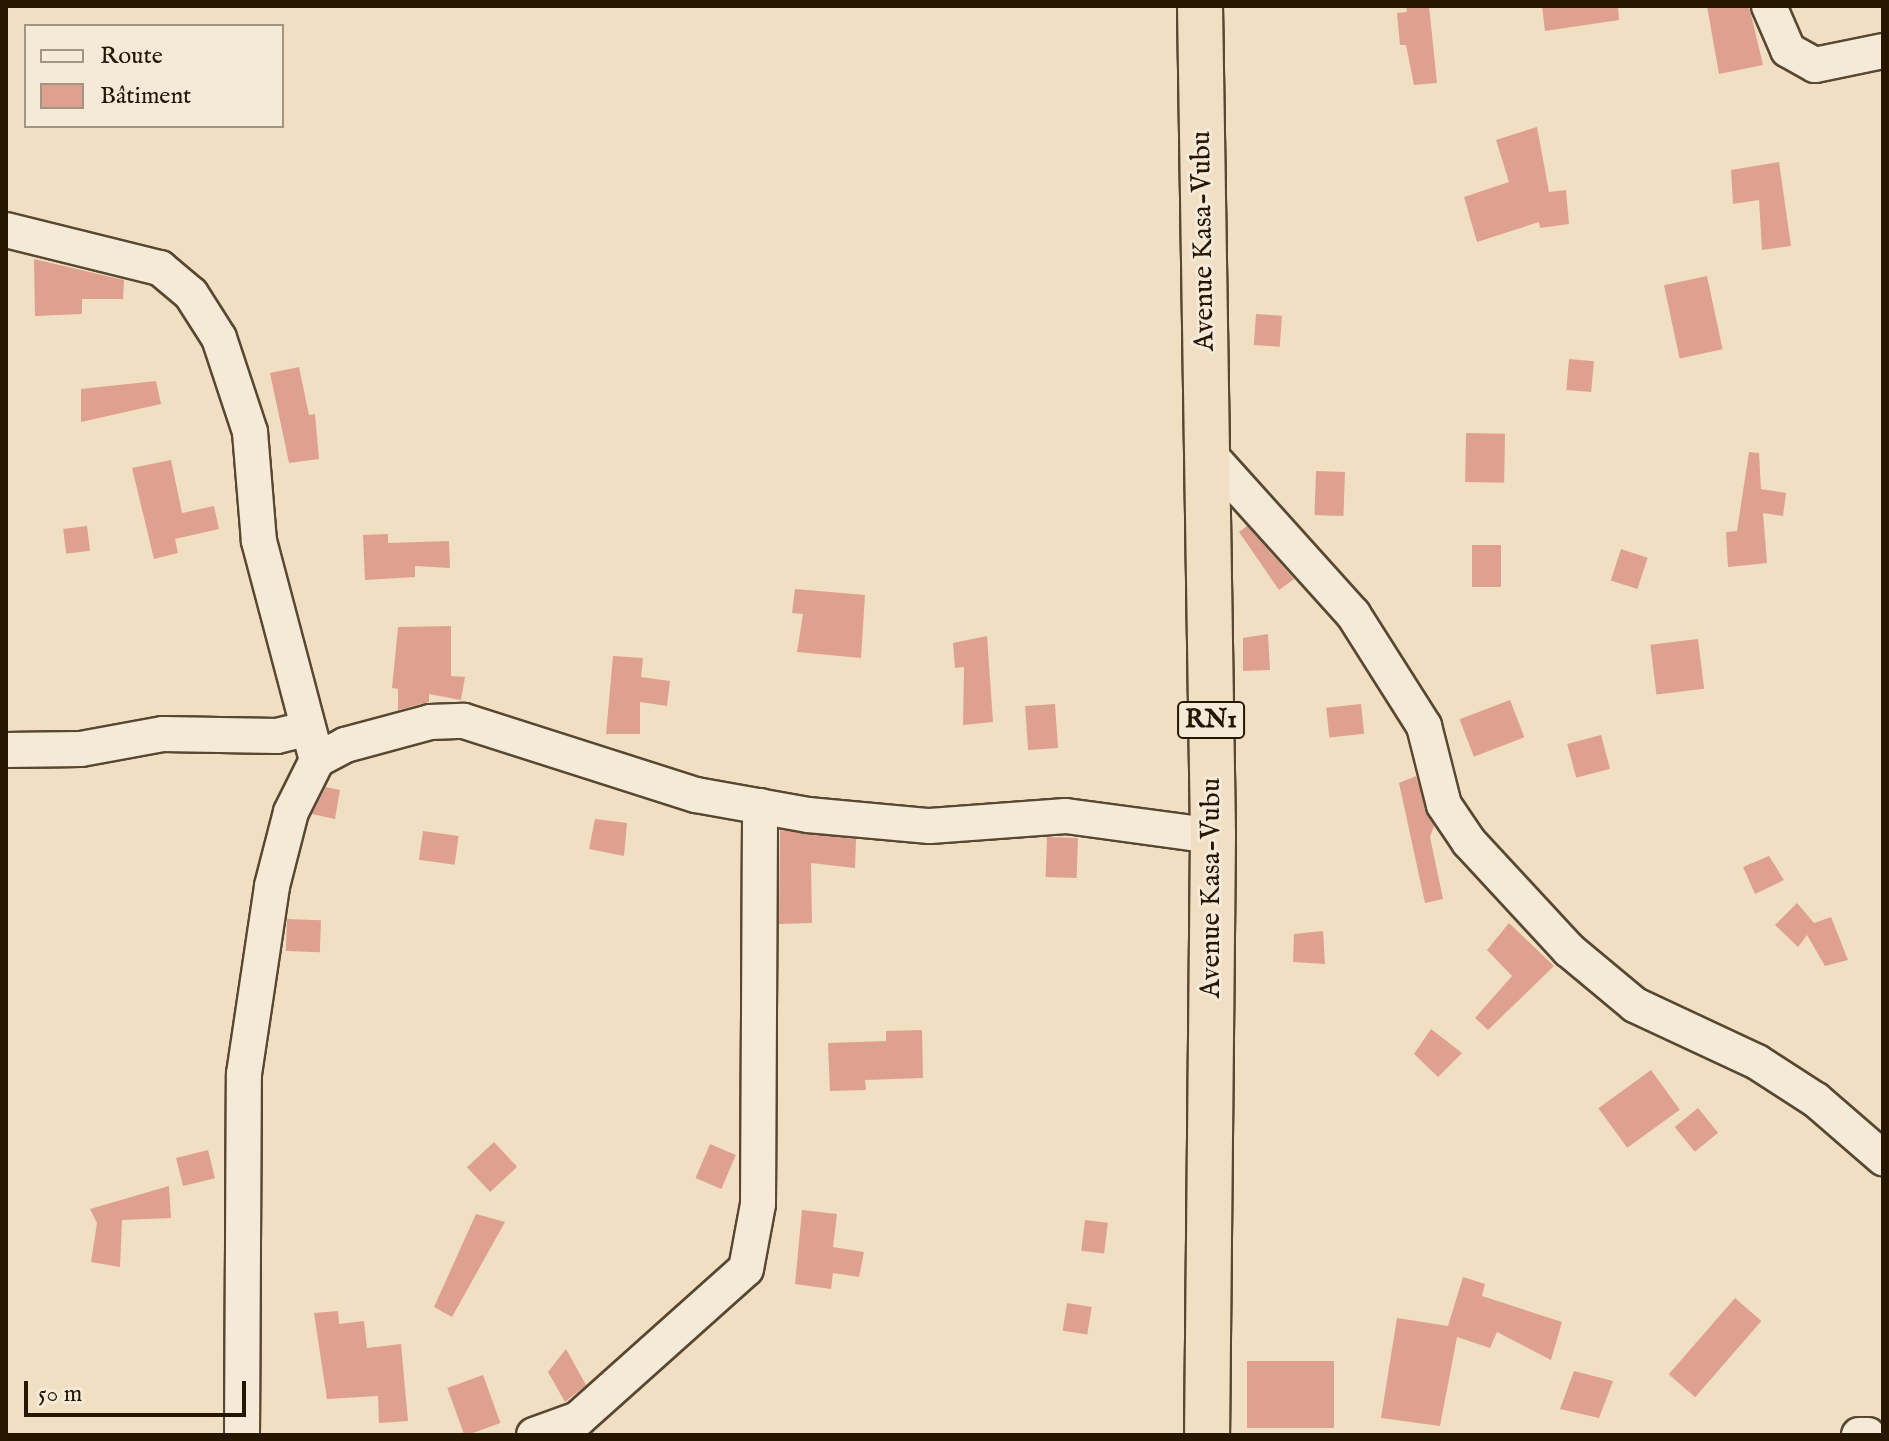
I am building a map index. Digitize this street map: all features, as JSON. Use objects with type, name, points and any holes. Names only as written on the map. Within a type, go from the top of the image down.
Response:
[{"type":"highway","name":"Avenue Kasa-Vubu","points":[[1200,6],[1213,836],[1207,1435]]},
{"type":"street","points":[[1769,6],[1788,50],[1815,65],[1883,51]]},
{"type":"street","points":[[6,230],[160,268],[191,294],[227,355],[250,432],[259,541],[311,744],[272,886],[244,1074],[242,1435]]},
{"type":"street","points":[[1207,452],[1353,614],[1424,726],[1444,805],[1469,842],[1569,950],[1635,1005],[1757,1062],[1816,1100],[1883,1158]]},
{"type":"street","points":[[6,750],[81,749],[163,734],[277,736],[311,744],[345,745],[430,722],[464,721],[514,732],[630,776],[760,806],[905,825],[1066,816],[1213,836]]},
{"type":"street","points":[[534,1435],[578,1419],[746,1269],[758,1204],[760,806]]},
{"type":"street","points":[[1859,1435],[1868,1435]]},
{"type":"building","points":[[1406,6],[1429,6],[1437,83],[1414,85],[1406,45],[1400,45],[1397,13],[1407,12]]},
{"type":"building","points":[[1542,6],[1618,6],[1619,20],[1545,31]]},
{"type":"building","points":[[1707,6],[1749,6],[1763,65],[1719,74]]},
{"type":"building","points":[[1537,127],[1549,192],[1566,190],[1569,224],[1540,228],[1539,222],[1477,242],[1464,197],[1509,182],[1496,140]]},
{"type":"building","points":[[1779,162],[1791,246],[1762,250],[1759,200],[1733,204],[1731,170]]},
{"type":"building","points":[[34,259],[124,280],[123,299],[82,299],[82,314],[35,316]]},
{"type":"building","points":[[1707,276],[1723,349],[1680,359],[1664,285]]},
{"type":"building","points":[[1256,314],[1282,316],[1280,347],[1254,345]]},
{"type":"building","points":[[1569,359],[1594,361],[1591,392],[1566,390]]},
{"type":"building","points":[[299,367],[309,415],[315,414],[319,459],[289,463],[270,373]]},
{"type":"building","points":[[156,381],[161,404],[81,422],[81,389]]},
{"type":"building","points":[[1466,433],[1505,434],[1504,483],[1465,482]]},
{"type":"building","points":[[1749,452],[1759,453],[1761,489],[1786,493],[1783,516],[1763,513],[1767,563],[1728,567],[1726,532],[1737,531]]},
{"type":"building","points":[[171,460],[182,513],[214,506],[219,529],[175,539],[178,553],[154,559],[132,468]]},
{"type":"building","points":[[1316,471],[1345,472],[1343,516],[1314,515]]},
{"type":"building","points":[[87,526],[90,551],[66,554],[63,529]]},
{"type":"building","points":[[1247,526],[1294,579],[1279,590],[1239,532]]},
{"type":"building","points":[[388,534],[388,543],[449,541],[450,568],[415,566],[415,577],[365,580],[363,535]]},
{"type":"building","points":[[1472,545],[1501,545],[1501,587],[1472,587]]},
{"type":"building","points":[[1621,549],[1648,558],[1637,589],[1611,580]]},
{"type":"building","points":[[795,589],[865,595],[861,658],[797,652],[803,614],[792,613]]},
{"type":"building","points":[[451,626],[451,676],[465,677],[461,700],[429,694],[429,702],[398,710],[398,689],[392,688],[398,627]]},
{"type":"building","points":[[1268,634],[1270,670],[1243,671],[1243,638]]},
{"type":"building","points":[[987,636],[993,722],[963,725],[964,667],[955,668],[953,643]]},
{"type":"building","points":[[1698,639],[1704,689],[1656,694],[1650,645]]},
{"type":"building","points":[[613,656],[643,658],[641,677],[670,681],[667,706],[640,702],[640,734],[606,734]]},
{"type":"building","points":[[1510,700],[1524,737],[1474,757],[1460,719]]},
{"type":"building","points":[[1055,704],[1058,748],[1028,750],[1025,706]]},
{"type":"building","points":[[1361,704],[1364,734],[1329,737],[1326,708]]},
{"type":"building","points":[[1601,735],[1610,769],[1576,778],[1567,744]]},
{"type":"building","points":[[1416,776],[1434,826],[1430,837],[1443,899],[1425,903],[1399,783]]},
{"type":"building","points":[[326,787],[340,790],[335,819],[312,814]]},
{"type":"building","points":[[595,819],[627,823],[624,856],[589,849]]},
{"type":"building","points":[[780,830],[856,839],[855,868],[811,863],[812,923],[779,924]]},
{"type":"building","points":[[423,831],[459,836],[455,865],[419,860]]},
{"type":"building","points":[[1047,837],[1078,838],[1077,878],[1046,877]]},
{"type":"building","points":[[1769,856],[1784,880],[1755,894],[1743,867]]},
{"type":"building","points":[[1797,903],[1814,923],[1831,917],[1848,960],[1825,966],[1807,935],[1798,947],[1775,925]]},
{"type":"building","points":[[287,919],[321,920],[320,952],[286,951]]},
{"type":"building","points":[[1509,923],[1554,966],[1488,1030],[1475,1018],[1512,976],[1487,950]]},
{"type":"building","points":[[1323,931],[1325,964],[1293,962],[1294,934]]},
{"type":"building","points":[[1431,1029],[1462,1053],[1438,1077],[1414,1054]]},
{"type":"building","points":[[922,1030],[923,1078],[865,1080],[866,1090],[830,1091],[828,1043],[886,1041],[886,1031]]},
{"type":"building","points":[[1651,1070],[1680,1110],[1627,1148],[1598,1108]]},
{"type":"building","points":[[1698,1108],[1718,1133],[1695,1152],[1675,1127]]},
{"type":"building","points":[[494,1142],[517,1167],[490,1192],[467,1167]]},
{"type":"building","points":[[710,1144],[736,1155],[721,1189],[696,1178]]},
{"type":"building","points":[[208,1150],[215,1178],[183,1186],[176,1158]]},
{"type":"building","points":[[169,1186],[171,1218],[122,1220],[120,1267],[91,1262],[97,1223],[90,1209]]},
{"type":"building","points":[[802,1210],[837,1214],[833,1247],[864,1252],[859,1277],[833,1273],[831,1289],[795,1284]]},
{"type":"building","points":[[476,1214],[505,1222],[452,1317],[434,1307]]},
{"type":"building","points":[[1085,1220],[1108,1223],[1104,1254],[1081,1251]]},
{"type":"building","points":[[1463,1277],[1485,1284],[1482,1296],[1562,1322],[1551,1360],[1497,1332],[1490,1348],[1457,1337],[1440,1426],[1381,1418],[1397,1318],[1448,1326]]},
{"type":"building","points":[[1735,1298],[1761,1321],[1695,1397],[1669,1374]]},
{"type":"building","points":[[1067,1303],[1092,1307],[1087,1335],[1063,1331]]},
{"type":"building","points":[[338,1311],[339,1324],[364,1321],[367,1348],[401,1344],[408,1421],[379,1423],[378,1396],[327,1399],[314,1313]]},
{"type":"building","points":[[566,1349],[586,1385],[565,1402],[548,1372]]},
{"type":"building","points":[[1247,1361],[1334,1361],[1334,1428],[1247,1428]]},
{"type":"building","points":[[1574,1371],[1613,1381],[1599,1418],[1560,1409]]},
{"type":"building","points":[[483,1375],[500,1423],[464,1435],[447,1388]]}]
